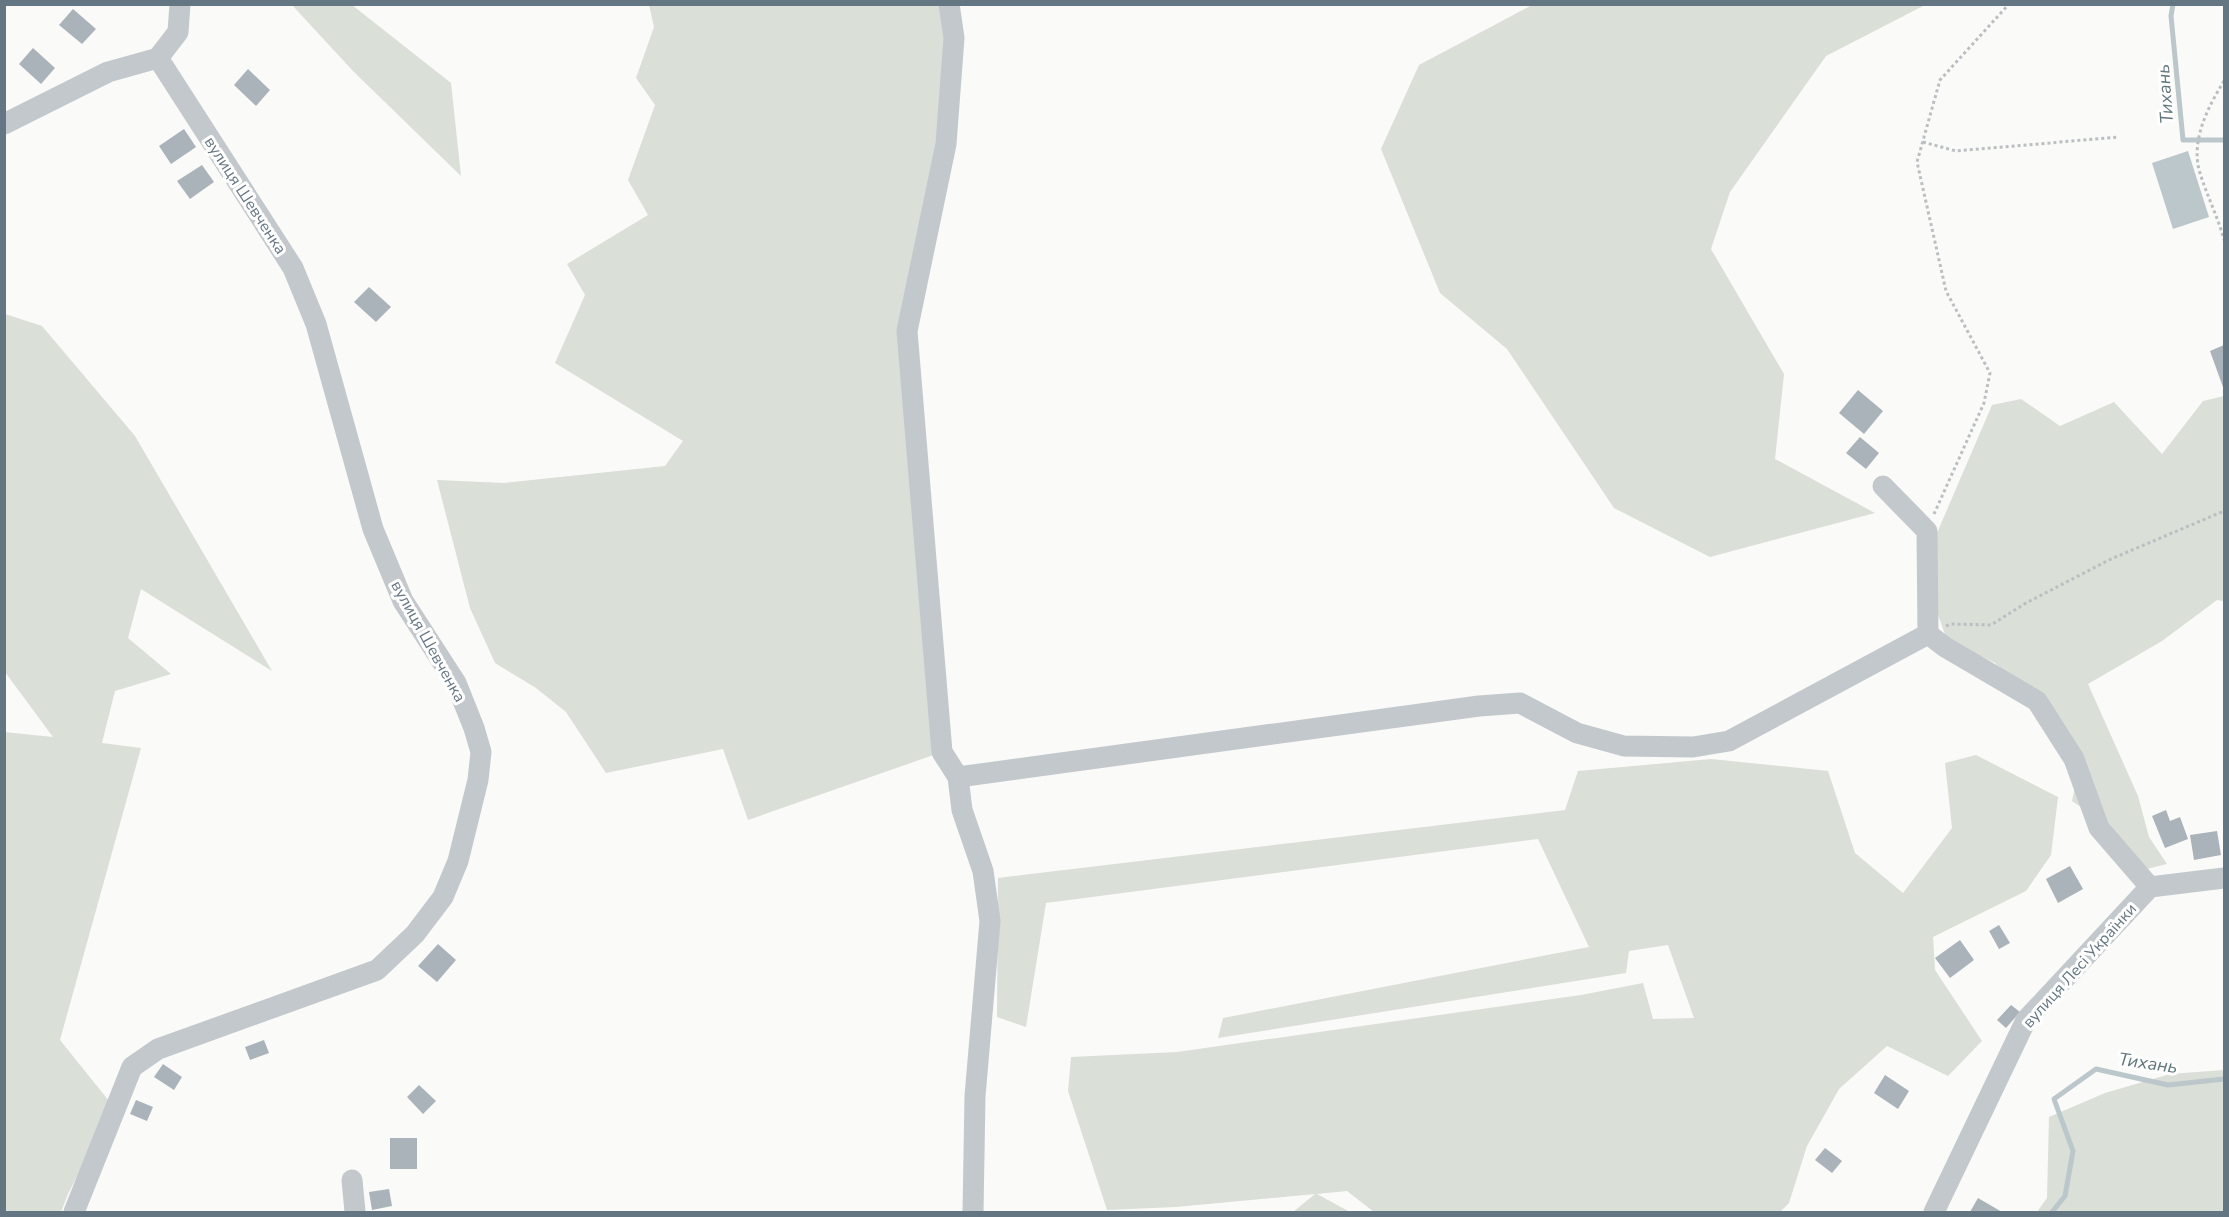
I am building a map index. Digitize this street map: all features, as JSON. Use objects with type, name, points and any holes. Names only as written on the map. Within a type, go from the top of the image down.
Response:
[{"type":"street","points":[[4,124],[108,72],[158,58],[178,32],[180,4]]},
{"type":"street","points":[[949,4],[954,38],[945,144],[907,331],[942,752],[958,777],[962,810],[983,871],[990,921],[975,1096],[973,1212]]},
{"type":"street","name":"вулиця Шевченка","points":[[74,1212],[132,1067],[158,1049],[377,970],[415,934],[443,897],[458,861],[478,780],[481,752],[456,683],[403,601],[373,529],[316,324],[293,268],[158,58]]},
{"type":"street","points":[[1882,486],[1927,531],[1928,634]]},
{"type":"street","points":[[958,777],[1479,706],[1520,703],[1577,734],[1624,746],[1693,747],[1729,741],[1928,634]]},
{"type":"street","points":[[1928,634],[1945,647],[2037,701],[2074,759],[2100,828],[2150,887],[2224,878]]},
{"type":"street","name":"вулиця Лесі Українки","points":[[1934,1212],[2026,1020],[2150,887]]},
{"type":"street","points":[[352,1180],[355,1212]]},
{"type":"path","points":[[1927,531],[1984,403],[1990,373],[1946,291],[1917,162],[1941,80],[2009,4]]},
{"type":"path","points":[[2224,81],[2200,128],[2196,152],[2199,171],[2224,240]]},
{"type":"path","points":[[1923,142],[1956,151],[2119,137]]},
{"type":"path","points":[[1928,634],[1951,624],[1990,625],[2026,603],[2110,559],[2224,511]]},
{"type":"shaded area","points":[[292,5],[352,5],[451,83],[461,176],[354,72]]},
{"type":"shaded area","points":[[649,5],[949,5],[954,38],[907,331],[942,752],[748,820],[723,749],[606,773],[566,712],[536,688],[495,663],[470,608],[437,480],[504,483],[665,466],[683,441],[555,363],[585,295],[567,264],[648,215],[628,180],[655,105],[636,78],[654,27]]},
{"type":"shaded area","points":[[1532,5],[1925,5],[1826,56],[1730,192],[1711,249],[1784,374],[1775,459],[1875,513],[1710,557],[1614,508],[1507,349],[1440,293],[1381,149],[1419,65]]},
{"type":"shaded area","points":[[2188,151],[2209,217],[2173,229],[2152,163]]},
{"type":"shaded area","points":[[5,314],[42,326],[135,436],[272,671],[141,589],[128,638],[171,674],[115,691],[102,743],[141,748],[60,1040],[113,1106],[61,1212],[5,1212],[4,732],[53,737],[5,672]]},
{"type":"shaded area","points":[[2224,396],[2224,601],[2217,600],[2162,641],[2088,684],[2138,796],[2149,837],[2167,864],[2147,869],[2114,830],[2072,801],[2082,754],[1995,663],[1947,640],[1937,612],[1937,533],[1992,405],[2021,399],[2060,426],[2114,402],[2162,454],[2203,401]]},
{"type":"shaded area","points":[[1976,755],[2058,797],[2051,855],[2026,891],[1933,937],[1935,970],[1982,1041],[1948,1076],[1887,1046],[1839,1089],[1807,1146],[1789,1203],[1780,1212],[1374,1212],[1347,1191],[1317,1194],[1350,1212],[1293,1212],[1315,1194],[1176,1207],[1107,1210],[1068,1091],[1071,1057],[1177,1052],[1581,995],[1643,983],[1653,1019],[1694,1018],[1668,945],[1629,951],[1626,973],[1218,1038],[1223,1018],[1589,947],[1538,839],[1046,903],[1026,1027],[997,1017],[998,878],[1565,810],[1578,771],[1711,759],[1828,771],[1855,853],[1903,893],[1952,828],[1945,763]]},
{"type":"shaded area","points":[[2224,1070],[2224,1212],[2037,1212],[2047,1198],[2049,1117],[2105,1093],[2170,1074]]},
{"type":"building","points":[[73,9],[96,29],[82,44],[59,25]]},
{"type":"building","points":[[33,48],[55,68],[41,84],[19,64]]},
{"type":"building","points":[[248,69],[270,90],[256,106],[234,85]]},
{"type":"building","points":[[184,129],[196,147],[171,164],[159,146]]},
{"type":"building","points":[[202,165],[214,182],[190,199],[177,181]]},
{"type":"building","points":[[369,287],[391,307],[376,322],[354,302]]},
{"type":"building","points":[[2224,345],[2224,390],[2210,351]]},
{"type":"building","points":[[1858,390],[1883,411],[1864,434],[1839,413]]},
{"type":"building","points":[[1860,437],[1879,453],[1866,469],[1846,453]]},
{"type":"building","points":[[2166,810],[2170,821],[2180,817],[2188,839],[2165,848],[2152,816]]},
{"type":"building","points":[[2217,831],[2221,855],[2194,860],[2190,835]]},
{"type":"building","points":[[2070,866],[2083,889],[2058,903],[2046,879]]},
{"type":"building","points":[[1999,925],[2010,943],[1999,949],[1989,931]]},
{"type":"building","points":[[1960,940],[1974,960],[1950,978],[1935,958]]},
{"type":"building","points":[[438,944],[456,960],[437,982],[418,966]]},
{"type":"building","points":[[2011,1005],[2020,1012],[2006,1028],[1997,1020]]},
{"type":"building","points":[[264,1040],[269,1053],[250,1060],[245,1047]]},
{"type":"building","points":[[163,1064],[182,1077],[174,1090],[154,1077]]},
{"type":"building","points":[[1885,1075],[1909,1091],[1898,1109],[1874,1093]]},
{"type":"building","points":[[419,1085],[436,1101],[423,1114],[407,1097]]},
{"type":"building","points":[[136,1100],[153,1107],[147,1121],[130,1114]]},
{"type":"building","points":[[390,1138],[417,1138],[417,1169],[390,1169]]},
{"type":"building","points":[[1825,1148],[1842,1161],[1832,1173],[1815,1160]]},
{"type":"building","points":[[389,1189],[392,1206],[372,1210],[369,1192]]},
{"type":"building","points":[[1978,1198],[2002,1212],[1970,1212]]},
{"type":"waterway","name":"Тихань","points":[[2173,4],[2171,16],[2183,140],[2224,140]]},
{"type":"waterway","name":"Тихань","points":[[2052,1212],[2065,1196],[2073,1151],[2054,1099],[2096,1069],[2168,1085],[2224,1079]]}]
